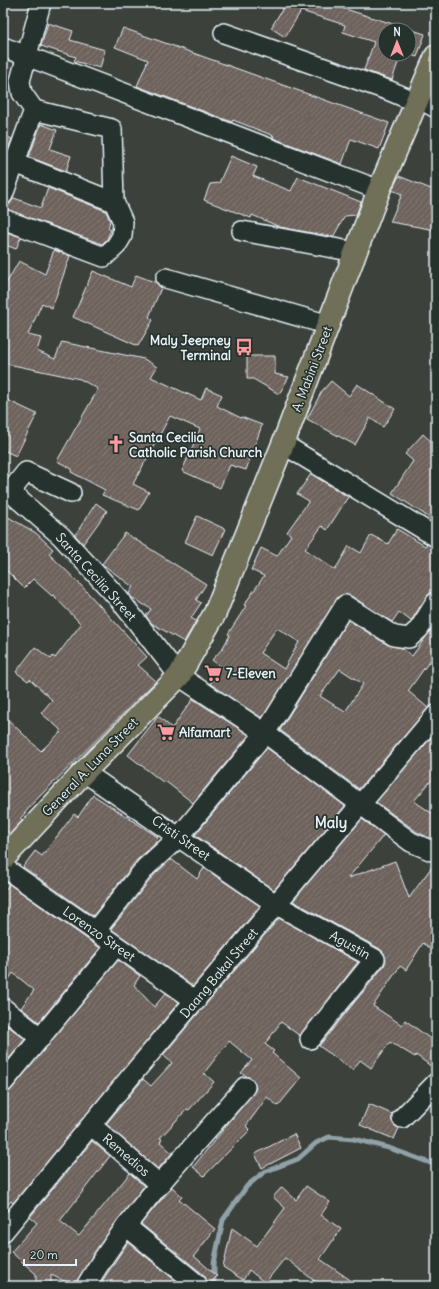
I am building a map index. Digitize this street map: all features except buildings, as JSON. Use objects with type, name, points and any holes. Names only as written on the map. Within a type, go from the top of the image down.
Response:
[{"type":"main road","name":"A. Mabini Street","points":[[179,676],[215,614],[284,444],[379,190],[424,103],[436,56]]},
{"type":"main road","name":"General A. Luna Street","points":[[3,859],[84,772],[179,676]]},
{"type":"street","points":[[3,219],[104,257],[116,246],[122,236],[123,222],[114,202],[112,129],[34,110],[22,93],[20,81],[25,56],[41,3]]},
{"type":"street","points":[[224,33],[424,103]]},
{"type":"street","points":[[3,47],[379,190]]},
{"type":"street","points":[[3,195],[34,110]]},
{"type":"street","points":[[15,163],[114,202]]},
{"type":"street","points":[[242,231],[355,252]]},
{"type":"street","points":[[166,278],[329,325]]},
{"type":"street","points":[[284,444],[436,537]]},
{"type":"street","points":[[7,490],[26,472],[71,493]]},
{"type":"street","name":"Santa Cecilia Street","points":[[7,490],[61,536],[119,599],[179,676],[265,732],[360,806],[411,842],[432,851]]},
{"type":"street","points":[[95,931],[146,867],[179,837],[265,732],[344,605],[394,636],[409,638],[419,629],[436,602]]},
{"type":"street","name":"Daang Bakal Street","points":[[3,1232],[436,715]]},
{"type":"street","name":"Cristi Street","points":[[84,772],[277,905]]},
{"type":"street","name":"Lorenzo Street","points":[[3,867],[196,1001]]},
{"type":"street","name":"Agustin","points":[[277,905],[375,960],[310,1039]]},
{"type":"street","points":[[3,1083],[116,946]]},
{"type":"street","points":[[3,1008],[41,1038]]},
{"type":"street","points":[[402,1118],[436,1084]]},
{"type":"street","points":[[86,1286],[97,1267],[126,1226],[245,1087]]},
{"type":"street","name":"Remedios","points":[[92,1125],[160,1185]]},
{"type":"street","points":[[126,1226],[197,1284]]},
{"type":"waterway","points":[[214,1286],[214,1263],[223,1220],[247,1186],[264,1172],[298,1159],[316,1143],[329,1137],[354,1139],[389,1148],[436,1165]]},
{"type":"waterway","points":[[3,1281],[7,1286]]},
{"type":"place","name":"Maly Jeepney Terminal","points":[[244,347]]},
{"type":"place","name":"Santa Cecilia Catholic Parish Church","points":[[116,444]]},
{"type":"place","name":"7-Eleven","points":[[213,673]]},
{"type":"place","name":"Alfamart","points":[[166,732]]},
{"type":"district","name":"Maly","points":[[331,822]]}]
